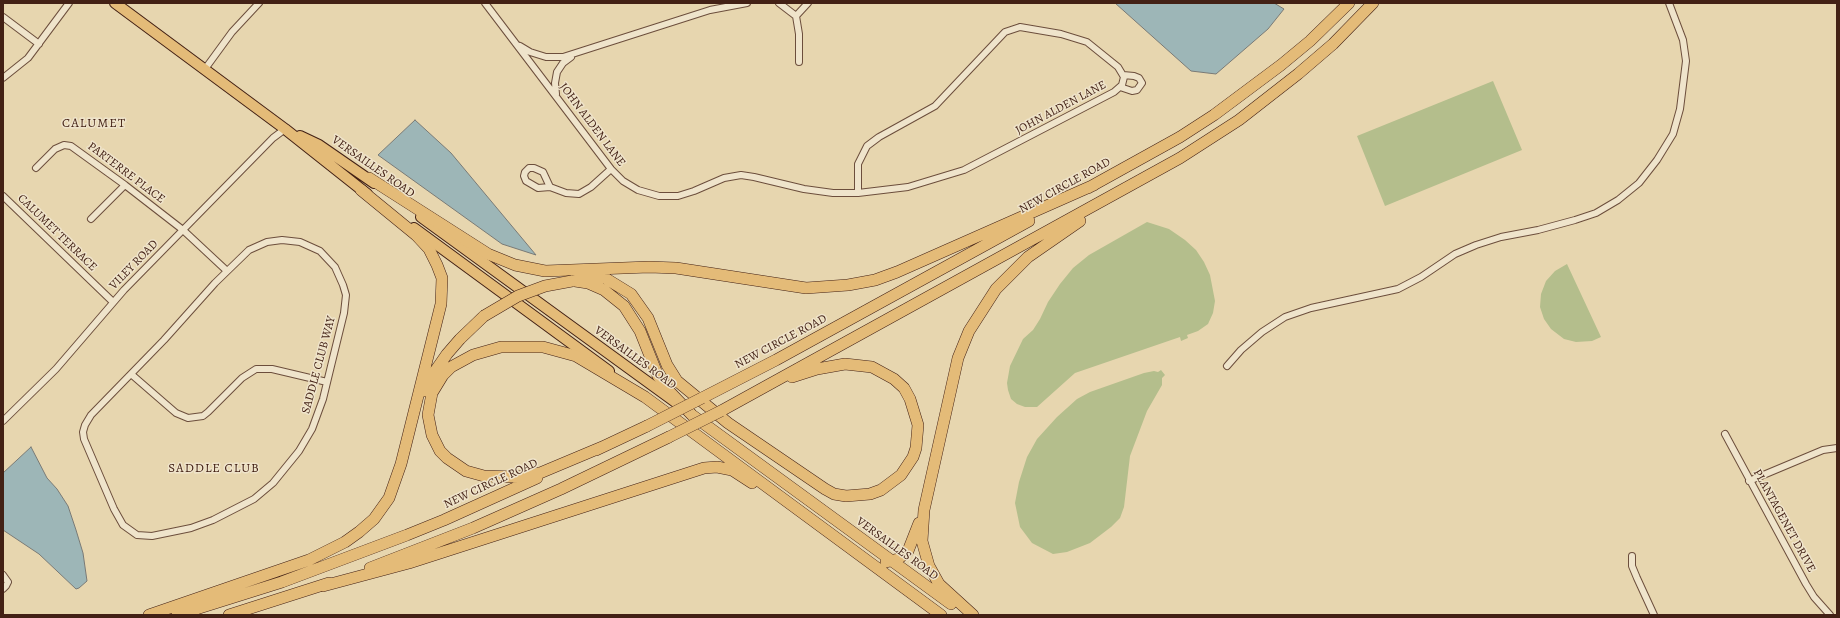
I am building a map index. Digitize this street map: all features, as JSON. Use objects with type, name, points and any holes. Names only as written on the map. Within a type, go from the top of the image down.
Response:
[{"type":"highway","name":"NEW CIRCLE ROAD","points":[[177,615],[282,582],[444,520],[602,448],[776,360],[1094,185],[1180,137],[1214,116],[1310,41],[1349,3]]},
{"type":"highway","points":[[322,586],[473,528],[561,489],[720,412],[1138,181],[1192,151],[1267,99],[1333,44],[1373,3]]},
{"type":"highway","points":[[369,178],[488,254],[529,269],[559,270],[649,267],[676,268],[806,288],[848,285],[875,280],[897,272],[1094,185]]},
{"type":"highway","points":[[871,564],[892,562],[908,551],[924,510],[958,358],[969,331],[996,289],[1028,257],[1138,181]]},
{"type":"highway","points":[[149,615],[309,560],[345,542],[359,532],[374,519],[389,498],[395,482],[441,304],[442,278],[429,249],[416,235],[361,190]]},
{"type":"highway","points":[[559,270],[582,276],[605,278],[631,294],[648,318],[667,365],[677,381],[728,423],[830,492],[834,494],[857,496],[881,490],[901,475],[913,457],[916,448],[918,425],[910,399],[904,388],[894,379],[884,372],[872,367],[845,364],[817,369],[786,379],[752,393]]},
{"type":"highway","points":[[412,418],[424,390],[439,366],[460,339],[484,316],[518,296],[545,286],[572,281],[588,283],[604,290],[624,306],[640,331],[658,376],[668,390],[692,415]]},
{"type":"highway","points":[[602,448],[540,473],[484,476],[466,471],[447,458],[440,451],[432,435],[428,415],[432,393],[444,375],[452,367],[473,355],[501,347],[543,346],[576,356],[645,397]]},
{"type":"highway","name":"VERSAILLES ROAD","points":[[645,397],[941,615]]},
{"type":"highway","name":"VERSAILLES ROAD","points":[[692,415],[966,615]]},
{"type":"highway","points":[[229,615],[322,586],[409,563],[688,472],[710,467],[724,468],[741,475],[785,506],[846,545]]},
{"type":"highway","points":[[924,510],[922,541],[929,566],[939,584],[973,615]]},
{"type":"main road","name":"VERSAILLES ROAD","points":[[115,3],[285,129],[361,190],[645,397]]},
{"type":"main road","name":"VERSAILLES ROAD","points":[[285,129],[319,145],[369,178],[692,415]]},
{"type":"street","points":[[3,78],[28,58],[69,3]]},
{"type":"street","points":[[205,69],[232,32],[258,3]]},
{"type":"street","name":"JOHN ALDEN LANE","points":[[484,3],[618,177],[630,186],[660,196],[682,195],[718,180],[742,175],[754,176],[804,189],[833,193],[858,193],[908,187],[964,170],[1114,92],[1120,87],[1124,80],[1122,75]]},
{"type":"street","points":[[516,43],[530,52],[546,57],[563,57],[710,10],[747,3]]},
{"type":"street","points":[[779,3],[796,16],[799,34],[799,62]]},
{"type":"street","points":[[796,16],[808,3]]},
{"type":"street","points":[[1227,366],[1241,350],[1262,332],[1285,317],[1311,308],[1398,289],[1421,277],[1455,254],[1476,245],[1501,237],[1538,230],[1575,220],[1596,212],[1623,196],[1639,183],[1657,160],[1673,134],[1680,109],[1686,61],[1683,40],[1669,3]]},
{"type":"street","points":[[3,17],[39,44]]},
{"type":"street","points":[[858,193],[858,164],[867,146],[938,104],[1009,30],[1020,27],[1078,38],[1095,47],[1118,67],[1122,75],[1139,78],[1142,83],[1137,90],[1132,91],[1120,87]]},
{"type":"street","points":[[556,96],[555,83],[558,72],[566,60],[576,54]]},
{"type":"street","name":"VILEY ROAD","points":[[3,421],[56,369],[113,302],[272,138],[285,129]]},
{"type":"street","name":"PARTERRE PLACE","points":[[36,168],[55,149],[67,145],[125,185],[183,230]]},
{"type":"street","points":[[550,187],[566,193],[579,194],[591,187],[612,169]]},
{"type":"street","points":[[91,219],[125,185]]},
{"type":"street","name":"CALUMET TERRACE","points":[[3,196],[113,302]]},
{"type":"street","points":[[183,230],[227,271]]},
{"type":"street","name":"SADDLE CLUB WAY","points":[[282,240],[300,242],[309,245],[328,259],[339,276],[346,295],[344,313],[327,382],[312,429],[299,451],[273,483],[254,499],[212,520],[191,528],[152,536],[137,535],[123,526],[114,509],[84,439],[83,432],[91,415],[131,374],[227,271],[254,248],[267,242],[282,240]]},
{"type":"street","points":[[131,374],[176,414],[188,418],[203,416],[242,378],[256,369],[272,369],[327,382]]},
{"type":"street","name":"PLANTAGENET DRIVE","points":[[1725,434],[1749,481],[1806,584],[1814,597],[1830,615]]},
{"type":"street","points":[[1749,481],[1823,450],[1837,448]]},
{"type":"street","points":[[1632,556],[1632,566],[1654,615]]},
{"type":"street","points":[[3,575],[8,582],[3,589]]},
{"type":"green space","points":[[1493,81],[1522,150],[1385,206],[1357,136]]},
{"type":"green space","points":[[1147,222],[1169,229],[1185,240],[1196,250],[1204,262],[1210,275],[1215,301],[1213,313],[1208,324],[1198,331],[1187,335],[1188,338],[1181,341],[1180,337],[1075,373],[1037,407],[1025,407],[1017,404],[1011,399],[1008,390],[1007,383],[1010,366],[1023,339],[1033,330],[1048,302],[1060,284],[1073,268],[1089,255]]},
{"type":"green space","points":[[1567,264],[1601,337],[1592,341],[1576,342],[1564,339],[1551,329],[1544,319],[1540,307],[1541,294],[1546,281],[1555,271]]},
{"type":"green space","points":[[1161,370],[1165,375],[1162,378],[1162,385],[1147,411],[1130,456],[1124,507],[1120,518],[1090,543],[1067,552],[1053,554],[1032,543],[1020,527],[1015,503],[1019,482],[1027,457],[1037,439],[1057,417],[1077,399],[1090,392],[1144,373],[1154,371],[1158,372]]},
{"type":"water","points":[[1115,3],[1274,3],[1284,9],[1268,29],[1216,74],[1191,71]]},
{"type":"water","points":[[415,120],[451,153],[536,255],[502,244],[378,155]]},
{"type":"water","points":[[31,447],[47,478],[57,489],[68,506],[76,530],[83,553],[87,581],[76,589],[39,554],[3,530],[3,473]]},
{"type":"district","name":"CALUMET","points":[[94,124]]},
{"type":"district","name":"SADDLE CLUB","points":[[214,469]]}]
